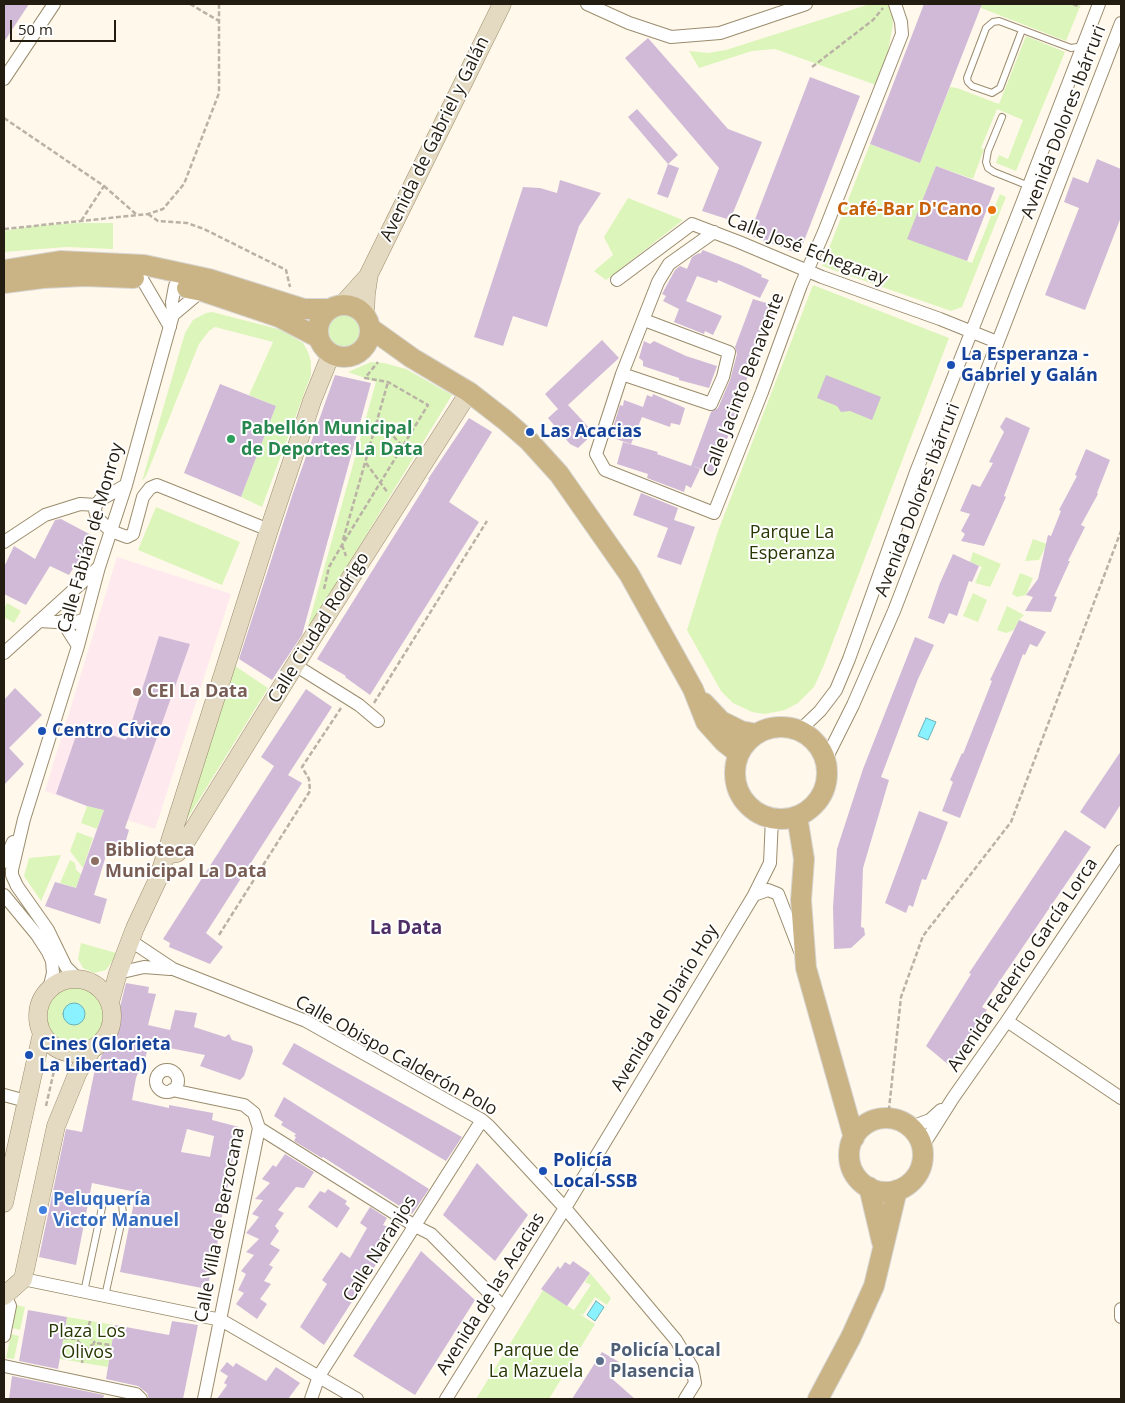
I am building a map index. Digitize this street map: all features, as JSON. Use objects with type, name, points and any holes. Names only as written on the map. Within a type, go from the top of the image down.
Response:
[{"type":"main road","name":"Avenida de Gabriel y Galán","points":[[367,322],[366,294],[369,274],[502,4]]},
{"type":"main road","points":[[4,270],[60,261],[144,265],[182,280],[304,309],[351,306],[359,309],[367,322],[370,335],[362,349],[356,354],[342,357],[331,354],[322,345],[319,338],[320,320],[336,307]]},
{"type":"main road","name":"Avenida de Gabriel y Galán","points":[[336,307],[369,274]]},
{"type":"main road","points":[[4,283],[43,278],[84,276],[182,280]]},
{"type":"main road","points":[[206,285],[279,317],[319,338]]},
{"type":"main road","points":[[367,322],[412,358],[469,392],[523,436],[560,474],[628,574],[693,689],[706,722],[724,742],[739,754]]},
{"type":"main road","points":[[362,349],[412,358]]},
{"type":"main road","points":[[110,1002],[130,941],[158,878],[269,530],[312,401],[331,354]]},
{"type":"main road","name":"Calle Ciudad Rodrigo","points":[[164,855],[178,853],[185,844],[295,665],[469,392]]},
{"type":"main road","points":[[693,689],[721,720],[741,731],[757,734]]},
{"type":"main road","points":[[785,727],[799,731],[820,748],[825,761],[827,774],[818,800],[809,809],[797,816],[785,819],[759,814],[748,806],[740,794],[735,781],[735,767],[739,754],[746,742],[757,734],[771,728],[785,727]]},
{"type":"main road","points":[[797,816],[804,859],[801,900],[806,968],[854,1138]]},
{"type":"main road","points":[[97,985],[108,981],[118,973]]},
{"type":"main road","points":[[78,978],[97,985],[110,1002],[112,1012],[112,1023],[102,1042],[82,1052],[70,1052],[59,1049],[49,1042],[42,1033],[38,1011],[41,1001],[49,989],[65,980],[78,978]]},
{"type":"main road","points":[[4,1203],[42,1033]]},
{"type":"main road","points":[[4,1296],[23,1279],[56,1126],[78,1072],[93,1048]]},
{"type":"main road","points":[[843,1098],[879,1120]]},
{"type":"main road","points":[[879,1120],[900,1121],[911,1127],[918,1136],[923,1158],[915,1178],[897,1190],[886,1192],[869,1187],[857,1177],[851,1167],[849,1155],[851,1144],[856,1134],[864,1126],[879,1120]]},
{"type":"main road","points":[[869,1187],[883,1247]]},
{"type":"main road","points":[[818,1399],[851,1337],[874,1286],[897,1190]]},
{"type":"street","points":[[4,80],[54,4]]},
{"type":"street","points":[[587,4],[629,23],[671,37],[720,33],[806,4]]},
{"type":"street","name":"Calle Jacinto Benavente","points":[[622,374],[596,454],[606,470],[714,513],[902,34],[901,22],[895,4]]},
{"type":"street","name":"Avenida Dolores Ibárruri","points":[[799,731],[820,711],[836,690],[916,472],[1099,4]]},
{"type":"street","name":"Avenida Dolores Ibárruri","points":[[825,761],[853,705],[894,611],[1121,23]]},
{"type":"street","name":"Calle José Echegaray","points":[[617,280],[692,224],[808,271],[972,331],[997,342]]},
{"type":"street","points":[[644,320],[728,352],[722,377],[711,404],[622,374],[658,282],[669,264],[714,232]]},
{"type":"street","points":[[142,279],[171,321],[206,285]]},
{"type":"street","name":"Calle Fabián de Monroy","points":[[78,978],[66,967],[48,930],[14,881],[12,870],[24,819],[78,646],[99,567],[126,485],[171,321],[172,302],[182,280]]},
{"type":"street","points":[[126,485],[100,500],[96,505],[95,515],[111,531],[127,537],[133,534],[143,497],[150,488],[157,485],[269,530]]},
{"type":"street","points":[[4,542],[45,515],[80,504],[96,505]]},
{"type":"street","points":[[4,652],[99,567]]},
{"type":"street","points":[[39,622],[62,621],[74,623],[87,614],[83,600],[77,596],[66,597]]},
{"type":"street","points":[[62,621],[78,646]]},
{"type":"street","points":[[295,665],[348,698],[378,721]]},
{"type":"street","name":"Avenida del Diario Hoy","points":[[565,1208],[754,895],[770,863],[772,818]]},
{"type":"street","name":"Calle Fabián de Monroy","points":[[4,862],[24,819]]},
{"type":"street","name":"Avenida Federico García Lorca","points":[[922,1147],[953,1098],[1118,865],[1121,851]]},
{"type":"street","points":[[754,895],[768,890],[778,894],[806,968]]},
{"type":"street","points":[[5,897],[37,936],[50,958],[53,973],[49,989]]},
{"type":"street","name":"Calle Obispo Calderón Polo","points":[[130,941],[173,969],[306,1021],[482,1120],[565,1208],[676,1340],[692,1367],[695,1383],[685,1399]]},
{"type":"street","name":"Calle Obispo Calderón Polo","points":[[118,973],[144,967],[173,969]]},
{"type":"street","points":[[1007,1021],[1121,1098]]},
{"type":"street","name":"Calle Villa de Berzocana","points":[[172,1090],[244,1106],[254,1113],[259,1128],[204,1399]]},
{"type":"street","points":[[4,1095],[26,1101]]},
{"type":"street","name":"Avenida Federico García Lorca","points":[[911,1127],[930,1120],[953,1098]]},
{"type":"street","name":"Calle Naranjos","points":[[311,1399],[319,1376],[482,1120]]},
{"type":"street","points":[[259,1128],[431,1234],[503,1306]]},
{"type":"street","name":"Avenida de las Acacias","points":[[446,1399],[565,1208]]},
{"type":"street","points":[[4,1286],[23,1279],[220,1320],[356,1399]]},
{"type":"street","points":[[4,1300],[10,1306],[4,1336]]},
{"type":"street","points":[[1121,1309],[1121,1317]]},
{"type":"street","points":[[4,1366],[136,1394],[141,1399]]},
{"type":"lane","points":[[1022,30],[1000,88],[992,93],[972,86],[967,78],[986,28],[993,22],[999,21],[1071,48],[1083,46]]},
{"type":"lane","points":[[1002,117],[988,151],[986,162],[988,168],[1029,186]]},
{"type":"lane","points":[[84,1292],[103,1203],[108,1200],[116,1200],[122,1203],[123,1214],[105,1296]]},
{"type":"path","points":[[190,4],[219,22]]},
{"type":"path","points":[[4,229],[137,216],[163,208],[184,184],[219,93],[220,4]]},
{"type":"path","points":[[812,67],[873,20],[884,4]]},
{"type":"path","points":[[1073,4],[1080,7]]},
{"type":"path","points":[[4,118],[104,186],[137,216]]},
{"type":"path","points":[[81,221],[104,186]]},
{"type":"path","points":[[148,214],[158,221],[187,223],[204,229],[286,270],[293,306]]},
{"type":"path","points":[[322,596],[329,567],[428,405],[388,382],[365,378],[378,362]]},
{"type":"path","points":[[346,558],[342,545],[388,382]]},
{"type":"path","points":[[378,420],[413,458]]},
{"type":"path","points":[[366,462],[390,496]]},
{"type":"path","points":[[368,712],[487,521]]},
{"type":"path","points":[[879,1120],[902,998],[923,936],[1011,822],[1121,531]]},
{"type":"path","points":[[219,935],[310,791],[309,779],[302,767],[348,698]]},
{"type":"path","points":[[63,1338],[77,1339],[87,1332],[90,1321]]},
{"type":"path","points":[[87,1332],[95,1343]]},
{"type":"path","points":[[77,1339],[84,1350],[82,1363]]},
{"type":"path","points":[[84,1350],[95,1343],[112,1345]]},
{"type":"shaded area","name":"CEI La Data","points":[[117,557],[231,594],[155,829],[128,820],[122,816],[45,791]]},
{"type":"green space","points":[[870,4],[887,4],[892,13],[893,24],[888,52],[876,85],[775,49],[752,51],[699,68],[689,51],[708,53],[726,50]]},
{"type":"green space","points":[[981,4],[1081,4],[1066,41],[981,8]]},
{"type":"green space","points":[[1026,36],[1065,52],[1016,171],[996,163],[999,155],[1008,159],[1023,120],[997,109],[981,148],[984,149],[973,179],[936,166],[908,238],[972,263],[1000,194],[1006,197],[962,307],[951,311],[822,266],[870,144],[920,163],[950,87],[999,104]]},
{"type":"green space","points":[[628,198],[683,220],[606,280],[594,271],[613,255],[604,237]]},
{"type":"green space","points":[[113,223],[113,249],[66,247],[4,252],[4,231],[33,226]]},
{"type":"green space","name":"Parque La Esperanza","points":[[813,285],[949,338],[814,687],[798,703],[785,710],[765,714],[752,712],[733,703],[721,691],[687,630],[718,531]]},
{"type":"green space","points":[[344,310],[359,316],[365,331],[359,346],[344,352],[329,346],[323,331],[329,316]]},
{"type":"green space","points":[[212,312],[282,330],[303,343],[311,362],[311,375],[262,507],[241,497],[276,406],[249,395],[273,342],[215,327],[209,331],[199,344],[146,476],[142,481],[185,333],[193,320]]},
{"type":"green space","points":[[371,362],[384,363],[406,369],[452,395],[306,633],[376,382],[348,372]]},
{"type":"green space","points":[[156,507],[240,542],[222,585],[138,550]]},
{"type":"green space","points":[[1033,539],[1047,544],[1039,560],[1025,561]]},
{"type":"green space","points":[[973,552],[1001,564],[990,587],[975,583],[982,567],[970,562]]},
{"type":"green space","points":[[1020,573],[1033,578],[1026,595],[1017,597],[1012,594]]},
{"type":"green space","points":[[973,593],[987,600],[978,622],[963,616]]},
{"type":"green space","points":[[7,603],[21,611],[14,623],[4,617],[4,609]]},
{"type":"green space","points":[[1007,606],[1024,615],[1014,630],[1006,633],[997,630]]},
{"type":"green space","points":[[232,664],[268,688],[181,829]]},
{"type":"green space","points":[[87,806],[104,810],[97,829],[81,823]]},
{"type":"green space","points":[[77,832],[93,838],[83,868],[70,851]]},
{"type":"green space","points":[[61,855],[41,901],[24,876],[29,858]]},
{"type":"green space","points":[[70,860],[75,863],[76,870],[81,874],[76,888],[60,883]]},
{"type":"green space","points":[[81,943],[116,953],[106,970],[94,973],[83,968],[78,959]]},
{"type":"green space","points":[[75,985],[91,990],[96,994],[100,999],[105,1015],[100,1031],[96,1036],[91,1040],[75,1045],[59,1040],[54,1036],[50,1031],[45,1015],[50,999],[54,994],[59,990]]},
{"type":"green space","name":"Parque de La Mazuela","points":[[590,1273],[611,1298],[607,1305],[595,1297],[583,1315],[578,1313],[595,1324],[549,1399],[476,1399],[543,1290],[574,1310],[591,1285],[585,1282]]},
{"type":"green space","points":[[16,1305],[25,1307],[20,1330],[12,1328]]},
{"type":"green space","name":"Plaza Los Olivos","points":[[67,1317],[115,1325],[108,1367],[60,1359]]},
{"type":"green space","points":[[11,1334],[19,1336],[14,1359],[6,1358]]},
{"type":"water","points":[[926,718],[936,722],[928,740],[918,736]]},
{"type":"water","points":[[74,1003],[82,1006],[85,1014],[82,1022],[74,1025],[66,1022],[63,1014],[66,1006]]},
{"type":"water","points":[[596,1301],[604,1307],[595,1321],[587,1315]]},
{"type":"building","points":[[4,4],[29,4],[4,42]]},
{"type":"building","points":[[924,4],[982,4],[920,163],[870,144]]},
{"type":"building","points":[[648,38],[728,129],[762,142],[730,220],[702,211],[719,168],[625,58]]},
{"type":"building","points":[[810,77],[860,96],[799,254],[749,235]]},
{"type":"building","points":[[637,109],[678,155],[668,164],[628,117]]},
{"type":"building","points":[[1097,159],[1121,169],[1121,217],[1085,310],[1045,295],[1079,208],[1064,202],[1073,177],[1088,183]]},
{"type":"building","points":[[668,164],[679,168],[668,198],[657,194]]},
{"type":"building","points":[[936,166],[995,188],[967,261],[907,239]]},
{"type":"building","points":[[560,180],[601,193],[579,226],[547,327],[513,316],[503,346],[474,337],[523,187],[540,188],[557,193]]},
{"type":"building","points":[[703,250],[741,265],[769,280],[760,298],[718,280],[717,283],[697,276],[686,301],[722,316],[713,335],[705,331],[704,334],[674,322],[679,309],[663,301],[666,296],[662,294],[675,270],[680,266],[687,269],[692,257],[700,254]]},
{"type":"building","points":[[753,299],[776,306],[766,337],[763,336],[740,397],[742,397],[731,429],[713,473],[693,466],[700,469],[691,488],[686,485],[684,492],[647,478],[648,474],[617,464],[623,442],[658,452],[657,454],[691,466],[711,412],[718,408],[730,380],[737,354],[735,347]]},
{"type":"building","points":[[602,340],[619,358],[568,405],[594,433],[578,448],[570,444],[548,418],[558,409],[545,394]]},
{"type":"building","points":[[644,341],[650,344],[654,341],[686,356],[717,366],[709,388],[679,380],[679,378],[643,366],[643,361],[639,358]]},
{"type":"building","points":[[335,375],[371,383],[302,635],[272,680],[239,659],[293,493]]},
{"type":"building","points":[[826,375],[881,397],[872,420],[850,411],[841,412],[837,406],[817,398]]},
{"type":"building","name":"Pabellón Municipal de Deportes La Data","points":[[220,384],[276,406],[241,497],[184,473]]},
{"type":"building","points":[[653,394],[685,408],[680,425],[671,423],[670,427],[642,417],[631,444],[610,437],[620,405],[623,406],[624,400],[643,407],[647,395],[652,397]]},
{"type":"building","points":[[1006,417],[1030,428],[1004,496],[1006,497],[984,546],[961,541],[965,534],[961,531],[970,514],[960,511],[972,484],[980,487],[993,463],[989,462],[1004,432],[1000,427]]},
{"type":"building","points":[[469,418],[492,432],[449,502],[479,522],[370,695],[346,676],[317,659],[428,479]]},
{"type":"building","points":[[1086,449],[1110,460],[1098,494],[1081,525],[1085,527],[1068,561],[1070,561],[1054,596],[1057,597],[1051,612],[1025,611],[1033,597],[1026,595],[1038,579],[1048,535],[1051,536],[1061,511],[1059,510],[1077,476],[1075,475]]},
{"type":"building","points":[[641,493],[678,508],[674,520],[695,527],[681,565],[657,557],[668,528],[633,515]]},
{"type":"building","points":[[61,519],[93,536],[69,575],[50,566],[26,605],[4,594],[4,567],[14,546],[35,559],[55,520]]},
{"type":"building","points":[[953,554],[979,566],[972,582],[969,581],[957,616],[949,613],[944,624],[928,618],[940,583]]},
{"type":"building","points":[[1019,620],[1046,632],[1037,647],[1030,644],[1025,655],[1023,654],[960,818],[942,811],[953,782],[950,780],[963,754],[992,681],[990,680]]},
{"type":"building","points":[[159,636],[190,644],[125,828],[129,830],[122,854],[108,849],[94,895],[107,899],[100,924],[45,906],[55,882],[76,888],[104,810],[87,806],[56,794],[80,724],[126,740]]},
{"type":"building","points":[[915,637],[934,645],[918,679],[881,777],[889,780],[863,868],[861,927],[864,928],[865,935],[851,948],[834,949],[833,907],[837,849],[863,769]]},
{"type":"building","points":[[15,688],[42,715],[9,748],[24,764],[4,785],[4,700]]},
{"type":"building","points":[[306,689],[332,707],[288,775],[302,783],[206,933],[223,947],[210,964],[169,947],[170,943],[163,939],[274,766],[261,757]]},
{"type":"building","points":[[1121,751],[1121,804],[1105,829],[1080,812]]},
{"type":"building","points":[[919,811],[948,822],[926,880],[922,879],[913,907],[909,905],[906,913],[885,903]]},
{"type":"building","points":[[1065,830],[1091,847],[982,1007],[987,1010],[950,1066],[926,1046],[971,974],[969,973]]},
{"type":"building","points":[[126,983],[149,987],[148,993],[156,994],[148,1025],[170,1030],[175,1010],[197,1013],[194,1027],[225,1037],[229,1034],[232,1040],[252,1046],[253,1051],[244,1076],[240,1080],[200,1066],[205,1055],[149,1044],[144,1063],[142,1062],[136,1078],[132,1100],[169,1108],[169,1105],[213,1113],[212,1120],[239,1127],[219,1236],[207,1289],[120,1272],[136,1192],[92,1183],[76,1265],[39,1257],[66,1129],[82,1132],[95,1069],[98,1070],[101,1057],[117,1019]],"holes":[[[187,1129],[214,1136],[210,1157],[181,1152]]]},
{"type":"building","points":[[294,1043],[462,1137],[446,1161],[282,1064]]},
{"type":"building","points":[[284,1097],[429,1189],[412,1214],[323,1157],[294,1141],[296,1134],[281,1125],[283,1122],[274,1116]]},
{"type":"building","points":[[285,1154],[314,1172],[304,1188],[296,1187],[278,1210],[284,1213],[275,1226],[279,1231],[270,1244],[280,1250],[269,1265],[273,1267],[264,1281],[271,1284],[260,1299],[267,1304],[257,1319],[236,1304],[244,1293],[238,1290],[246,1274],[241,1271],[254,1255],[246,1252],[259,1239],[246,1233],[259,1217],[252,1214],[263,1200],[255,1199],[270,1183],[262,1179],[273,1165],[276,1167]]},
{"type":"building","points":[[477,1163],[528,1215],[495,1261],[443,1215]]},
{"type":"building","points":[[328,1189],[347,1201],[345,1204],[350,1208],[337,1228],[308,1207],[320,1191],[325,1193]]},
{"type":"building","points":[[370,1207],[387,1218],[383,1225],[389,1227],[383,1235],[386,1236],[382,1243],[388,1246],[324,1345],[300,1327],[327,1284],[322,1280],[341,1252],[350,1258],[367,1228],[360,1223]]},
{"type":"building","points":[[421,1251],[475,1300],[415,1395],[353,1356]]},
{"type":"building","points":[[573,1261],[590,1273],[567,1306],[541,1289],[558,1266],[560,1269],[565,1262],[570,1265]]},
{"type":"building","points":[[28,1310],[67,1317],[58,1369],[19,1361]]},
{"type":"building","points":[[172,1321],[198,1325],[183,1399],[149,1399],[147,1393],[138,1386],[106,1379],[115,1325],[169,1335]]},
{"type":"building","points":[[602,1352],[619,1362],[610,1377],[635,1399],[572,1399]]},
{"type":"building","points":[[227,1362],[233,1367],[236,1363],[266,1381],[276,1367],[300,1383],[288,1399],[217,1399],[227,1385],[224,1383],[228,1376],[220,1371]]},
{"type":"building","points":[[12,1376],[104,1395],[103,1399],[9,1399]]},
{"type":"place","name":"Café-Bar D'Cano","points":[[992,210]]},
{"type":"place","name":"La Esperanza - Gabriel y Galán","points":[[951,365]]},
{"type":"place","name":"Las Acacias","points":[[530,432]]},
{"type":"place","name":"Pabellón Municipal de Deportes La Data","points":[[231,439]]},
{"type":"place","name":"CEI La Data","points":[[137,692]]},
{"type":"place","name":"Centro Cívico","points":[[42,731]]},
{"type":"place","name":"Biblioteca Municipal La Data","points":[[95,861]]},
{"type":"place","name":"Cines (Glorieta La Libertad)","points":[[29,1055]]},
{"type":"place","name":"Policía Local-SSB","points":[[543,1171]]},
{"type":"place","name":"Peluquería Victor Manuel","points":[[43,1210]]},
{"type":"place","name":"Policía Local Plasencia","points":[[600,1361]]},
{"type":"district","name":"La Data","points":[[406,929]]}]
